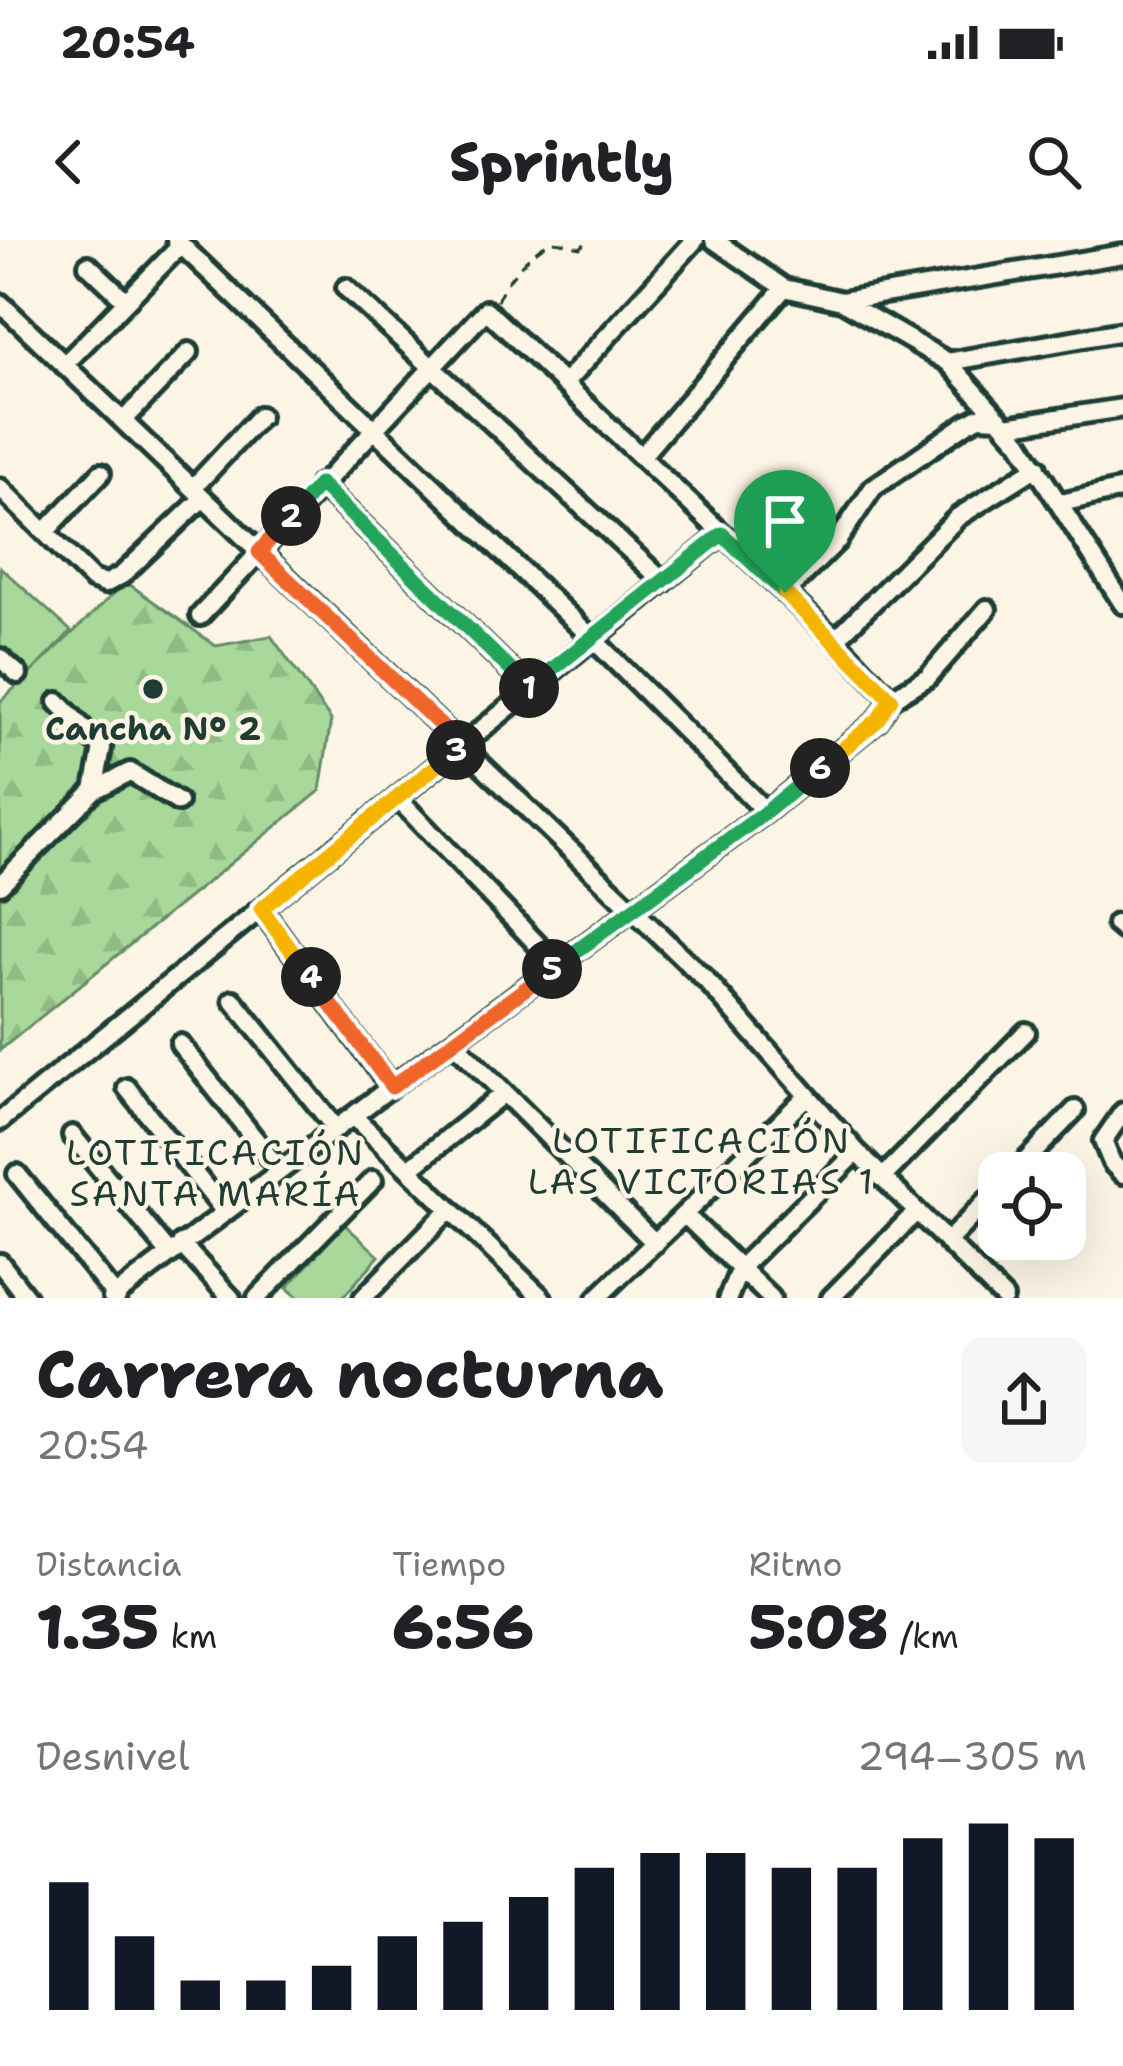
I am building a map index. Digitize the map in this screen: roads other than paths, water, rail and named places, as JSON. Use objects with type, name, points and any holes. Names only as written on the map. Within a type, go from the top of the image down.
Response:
[{"type":"street","points":[[564,384],[695,240]]},
{"type":"street","points":[[714,240],[784,288],[842,302],[948,362],[1036,467],[1116,580],[1123,604]]},
{"type":"street","points":[[1076,240],[1081,261]]},
{"type":"street","points":[[64,365],[178,243],[593,639],[766,812]]},
{"type":"street","points":[[842,302],[1123,254]]},
{"type":"street","points":[[88,265],[126,302]]},
{"type":"street","points":[[346,288],[664,582]]},
{"type":"street","points":[[641,458],[784,288]]},
{"type":"street","points":[[0,303],[707,981],[857,1152],[1004,1298]]},
{"type":"street","points":[[200,616],[486,310],[835,640],[891,699]]},
{"type":"street","points":[[948,362],[1123,331]]},
{"type":"street","points":[[123,421],[189,352]]},
{"type":"street","points":[[785,593],[838,540],[873,488],[979,416],[1002,422],[1123,408]]},
{"type":"street","points":[[0,488],[92,579],[105,584],[122,575],[198,493],[260,416]]},
{"type":"street","points":[[835,640],[958,517],[1036,467]]},
{"type":"street","points":[[45,532],[101,473]]},
{"type":"street","points":[[320,484],[531,690]]},
{"type":"street","points":[[1061,503],[1123,489]]},
{"type":"street","points":[[0,1121],[722,534]]},
{"type":"street","points":[[17,1174],[115,1297],[766,812],[878,720],[891,699],[928,677],[987,609]]},
{"type":"street","points":[[0,658],[18,674]]},
{"type":"street","points":[[58,702],[102,748],[94,790]]},
{"type":"street","points":[[0,885],[94,790],[130,772],[178,802]]},
{"type":"street","points":[[397,798],[557,965]]},
{"type":"street","points":[[261,909],[392,1087]]},
{"type":"street","points":[[233,1000],[336,1129]]},
{"type":"street","points":[[882,1178],[1026,1032]]},
{"type":"street","points":[[453,1042],[656,1244]]},
{"type":"street","points":[[180,1044],[280,1171]]},
{"type":"street","points":[[127,1088],[225,1212]]},
{"type":"street","points":[[409,1169],[504,1093]]},
{"type":"street","points":[[597,1298],[806,1096]]},
{"type":"street","points":[[1034,1152],[1075,1110]]},
{"type":"street","points":[[1123,1112],[1103,1141],[1112,1163],[1123,1174]]},
{"type":"street","points":[[353,1116],[542,1298]]},
{"type":"street","points":[[72,1135],[175,1249],[231,1298]]},
{"type":"street","points":[[728,1298],[740,1268],[857,1152]]},
{"type":"street","points":[[257,1298],[373,1180]]},
{"type":"street","points":[[363,1298],[450,1209]]},
{"type":"street","points":[[946,1242],[978,1209]]},
{"type":"street","points":[[830,1298],[916,1212]]},
{"type":"street","points":[[685,1215],[771,1298]]},
{"type":"street","points":[[0,1263],[27,1298]]},
{"type":"street","points":[[378,1282],[393,1298]]},
{"type":"place","name":"Cancha Nº 2","points":[[153,689]]},
{"type":"district","name":"LOTIFICACIÓN LAS VICTORIAS 1","points":[[702,1160]]},
{"type":"district","name":"LOTIFICACIÓN SANTA MARÍA","points":[[216,1172]]}]
